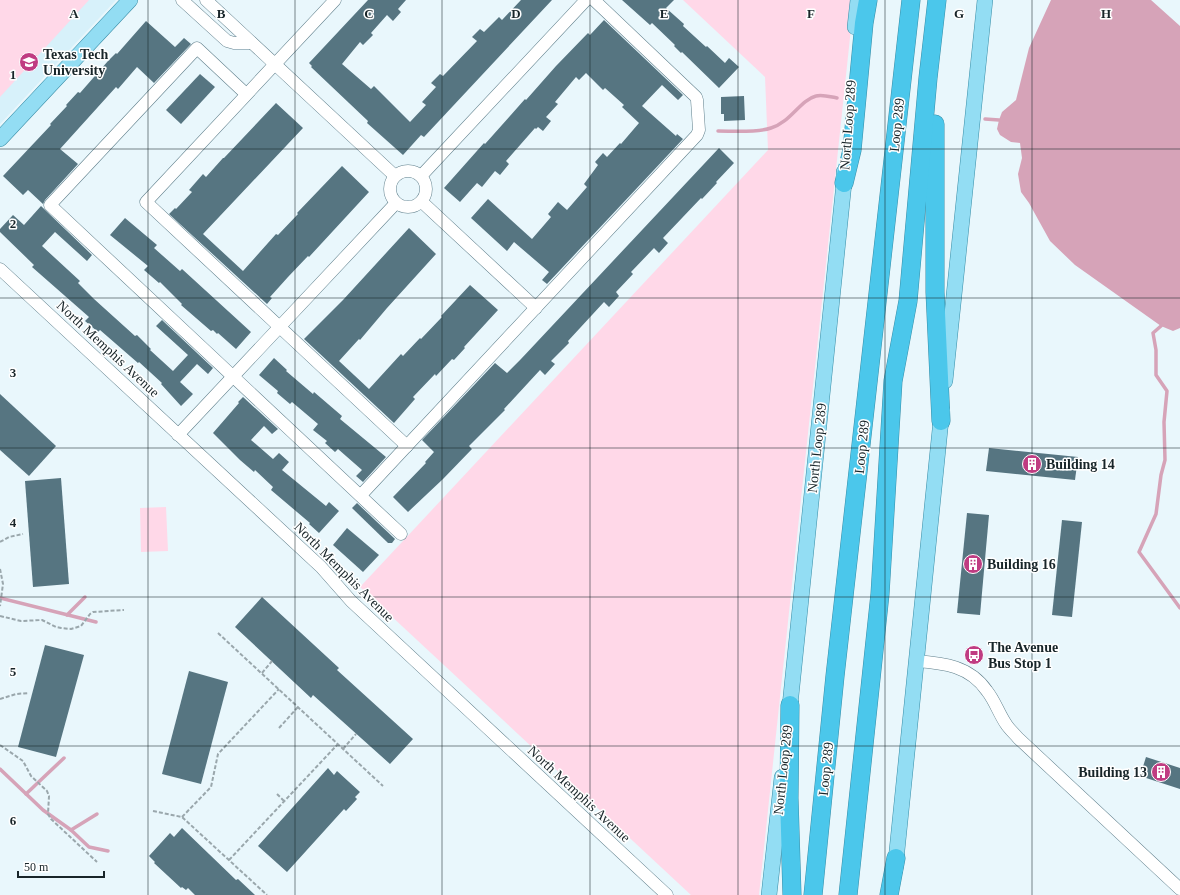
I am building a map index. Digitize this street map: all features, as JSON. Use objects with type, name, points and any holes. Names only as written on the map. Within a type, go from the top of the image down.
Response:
[{"type":"highway","points":[[844,183],[852,150],[864,23],[868,0]]},
{"type":"highway","name":"Loop 289","points":[[813,895],[835,676],[911,0]]},
{"type":"highway","name":"Loop 289","points":[[848,895],[880,594],[894,381],[908,301],[937,0]]},
{"type":"highway","points":[[941,421],[936,292],[934,134],[946,0]]},
{"type":"highway","points":[[790,705],[792,895]]},
{"type":"highway","points":[[889,895],[896,858]]},
{"type":"main road","points":[[0,139],[130,0]]},
{"type":"main road","name":"North Loop 289","points":[[769,895],[844,183],[844,149],[858,0]]},
{"type":"main road","points":[[894,895],[896,858],[916,661],[985,0]]},
{"type":"street","points":[[182,0],[227,41],[234,43],[252,43]]},
{"type":"street","points":[[206,0],[395,176]]},
{"type":"street","points":[[335,0],[146,202],[407,446]]},
{"type":"street","points":[[421,176],[586,0]]},
{"type":"street","points":[[361,495],[694,139],[699,130],[696,97],[594,0]]},
{"type":"street","points":[[246,94],[197,48],[50,205],[401,534]]},
{"type":"street","points":[[406,171],[414,171],[421,176],[426,182],[427,190],[425,198],[422,202],[411,208],[403,207],[396,203],[391,196],[390,188],[395,176],[406,171]]},
{"type":"street","points":[[422,202],[536,308]]},
{"type":"street","points":[[178,435],[396,203]]},
{"type":"street","name":"North Memphis Avenue","points":[[0,269],[321,567],[350,601],[667,895]]},
{"type":"street","points":[[916,661],[939,663],[961,669],[970,674],[988,692],[1006,724],[1018,738],[1180,889]]},
{"type":"path","points":[[0,542],[9,537],[23,534]]},
{"type":"path","points":[[0,569],[3,584],[0,606]]},
{"type":"path","points":[[0,616],[20,621],[42,620],[56,626],[71,629],[81,626],[90,614],[96,611],[124,610]]},
{"type":"path","points":[[218,633],[383,786]]},
{"type":"path","points":[[262,673],[272,661]]},
{"type":"path","points":[[182,817],[211,787],[218,754],[279,689]]},
{"type":"path","points":[[0,699],[16,694],[29,694]]},
{"type":"path","points":[[279,728],[298,707]]},
{"type":"path","points":[[343,749],[356,734]]},
{"type":"path","points":[[229,860],[338,744]]},
{"type":"path","points":[[0,745],[23,761],[31,776],[47,790],[49,796],[48,814],[51,819],[98,862]]},
{"type":"path","points":[[276,794],[284,801]]},
{"type":"path","points":[[152,811],[182,817],[267,895]]},
{"type":"shaded area","name":"Texas Tech University","points":[[0,0],[116,0],[0,124]]},
{"type":"shaded area","name":"Texas Tech University","points":[[0,0],[89,0],[0,97]]},
{"type":"shaded area","points":[[683,0],[854,0],[759,895],[691,895],[360,587],[768,150],[765,77]]},
{"type":"shaded area","points":[[1051,0],[1151,0],[1180,26],[1180,328],[1173,331],[1161,326],[1075,265],[1050,241],[1029,203],[1021,192],[1018,174],[1022,158],[1020,143],[1011,142],[1000,135],[997,129],[1002,112],[1016,100],[1029,48]]},
{"type":"shaded area","points":[[166,507],[168,551],[141,552],[140,508]]},
{"type":"building","points":[[368,0],[406,0],[398,9],[401,12],[393,21],[387,15],[371,33],[373,35],[363,45],[360,42],[342,64],[371,89],[374,86],[410,122],[426,105],[422,102],[436,87],[431,83],[440,74],[443,76],[477,41],[472,37],[480,29],[484,32],[499,17],[502,20],[521,0],[552,0],[424,137],[421,135],[403,155],[367,123],[368,121],[311,67],[312,66],[309,63]]},
{"type":"building","points":[[622,0],[674,0],[666,8],[684,24],[683,26],[725,63],[729,58],[739,67],[719,88],[682,52],[681,53],[674,46],[675,45],[652,23],[650,25]]},
{"type":"building","points":[[604,20],[683,95],[678,100],[662,85],[642,106],[676,136],[677,134],[683,139],[547,284],[542,280],[549,272],[514,242],[507,251],[471,218],[488,199],[532,239],[551,217],[548,214],[558,202],[567,210],[587,187],[584,184],[598,165],[595,162],[603,153],[607,157],[620,143],[621,144],[639,123],[622,107],[624,105],[605,88],[603,90],[586,73],[579,80],[576,77],[555,102],[558,104],[546,117],[551,121],[543,131],[538,127],[536,129],[535,128],[506,161],[509,164],[500,175],[495,171],[482,187],[477,183],[460,202],[444,188],[556,66],[588,33],[590,35]]},
{"type":"building","points":[[146,21],[175,47],[184,38],[191,44],[154,83],[137,67],[118,89],[116,87],[60,149],[78,164],[43,204],[28,190],[23,195],[3,176],[51,125],[50,124],[67,106],[66,105],[78,92],[80,93]]},
{"type":"building","points":[[200,74],[215,87],[181,124],[166,110]]},
{"type":"building","points":[[744,96],[745,120],[724,121],[724,114],[721,114],[721,97]]},
{"type":"building","points":[[276,103],[303,128],[203,234],[243,271],[276,234],[278,235],[342,166],[369,192],[309,257],[308,256],[288,277],[270,297],[272,298],[267,304],[169,214],[175,208],[176,209],[192,192],[189,190],[203,174],[206,177]]},
{"type":"building","points":[[719,148],[734,163],[702,199],[701,198],[663,238],[668,243],[659,253],[654,248],[631,272],[633,274],[616,292],[619,296],[609,307],[604,302],[568,341],[569,343],[551,361],[555,364],[545,375],[540,370],[504,409],[505,410],[469,446],[472,449],[408,512],[393,497],[426,463],[425,462],[434,452],[422,440],[495,363],[507,373]]},
{"type":"building","points":[[41,206],[92,255],[87,261],[55,232],[42,246],[80,281],[78,283],[94,299],[135,336],[137,335],[151,349],[150,350],[173,371],[188,355],[156,326],[162,320],[213,368],[208,374],[197,364],[180,382],[193,394],[181,406],[161,384],[162,383],[139,362],[138,363],[100,330],[98,332],[85,321],[89,317],[32,267],[34,265],[0,232],[0,229],[13,215],[24,225]]},
{"type":"building","points":[[125,218],[157,245],[154,248],[180,271],[182,269],[251,332],[236,349],[218,333],[217,334],[213,330],[211,331],[181,305],[182,304],[160,282],[159,283],[144,270],[148,266],[110,235]]},
{"type":"building","points":[[409,228],[436,254],[360,340],[359,339],[339,361],[369,389],[401,354],[403,356],[420,338],[421,339],[470,285],[498,310],[454,360],[452,359],[436,376],[435,374],[413,397],[415,399],[394,423],[304,339],[343,300]]},
{"type":"building","points":[[274,358],[287,370],[286,371],[342,416],[340,419],[386,457],[363,482],[356,476],[362,470],[338,449],[335,452],[325,443],[327,441],[313,430],[318,424],[292,402],[290,404],[277,393],[278,391],[259,375]]},
{"type":"building","points":[[0,394],[56,446],[29,476],[0,450]]},
{"type":"building","points":[[243,397],[278,429],[272,434],[264,426],[251,440],[273,459],[279,453],[289,462],[282,470],[326,506],[329,502],[339,511],[319,533],[309,524],[310,523],[271,490],[273,487],[255,470],[254,472],[240,460],[213,433]]},
{"type":"building","name":"Building 14","points":[[989,448],[1078,457],[1075,480],[986,471]]},
{"type":"building","points":[[61,478],[69,584],[33,587],[25,481]]},
{"type":"building","points":[[357,503],[395,539],[392,543],[388,543],[352,508]]},
{"type":"building","name":"Building 16","points":[[967,513],[989,515],[980,615],[957,613]]},
{"type":"building","points":[[1062,520],[1082,522],[1072,617],[1052,615]]},
{"type":"building","points":[[347,528],[379,555],[363,572],[333,545]]},
{"type":"building","points":[[262,597],[339,668],[337,670],[413,739],[390,764],[313,695],[311,698],[235,627]]},
{"type":"building","points":[[45,645],[84,655],[56,757],[18,747]]},
{"type":"building","points":[[189,671],[228,682],[201,784],[162,774]]},
{"type":"building","name":"Building 13","points":[[1146,757],[1180,768],[1180,789],[1140,776]]},
{"type":"building","points":[[328,768],[334,775],[337,771],[360,792],[355,797],[357,799],[346,811],[344,809],[287,872],[258,846]]},
{"type":"building","points":[[182,828],[236,880],[238,879],[255,895],[195,895],[188,888],[186,890],[182,887],[181,888],[154,863],[155,862],[149,856],[170,833],[174,837]]},
{"type":"waterway","points":[[718,131],[766,130],[784,121],[810,98],[821,95],[837,98]]},
{"type":"waterway","points":[[985,119],[999,120]]},
{"type":"waterway","points":[[1161,326],[1153,333],[1156,350],[1156,375],[1167,391],[1164,422],[1165,460],[1161,475],[1156,514],[1139,552],[1180,608]]},
{"type":"waterway","points":[[67,615],[85,597]]},
{"type":"waterway","points":[[0,598],[96,622]]},
{"type":"waterway","points":[[26,794],[64,758]]},
{"type":"waterway","points":[[0,769],[43,810],[71,830],[89,847],[108,851]]},
{"type":"waterway","points":[[71,830],[97,814]]},
{"type":"place","name":"Texas Tech University","points":[[29,62]]},
{"type":"place","name":"Building 14","points":[[1032,464]]},
{"type":"place","name":"Building 16","points":[[973,564]]},
{"type":"place","name":"The Avenue Bus Stop 1","points":[[974,655]]},
{"type":"place","name":"Building 13","points":[[1161,772]]}]
